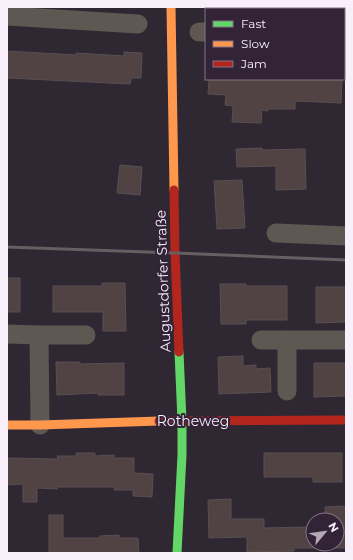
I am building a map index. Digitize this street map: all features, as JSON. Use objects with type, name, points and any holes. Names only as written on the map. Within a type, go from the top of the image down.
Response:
[{"type":"street","name":"Augustdorfer Straße","points":[[171,7],[175,253],[182,421],[182,454],[177,553]]},
{"type":"street","points":[[7,16],[114,14],[138,24]]},
{"type":"street","points":[[276,233],[346,236]]},
{"type":"street","points":[[7,334],[86,334]]},
{"type":"street","points":[[39,335],[40,425]]},
{"type":"street","points":[[261,340],[346,340]]},
{"type":"street","points":[[287,340],[287,391]]},
{"type":"street","name":"Rotheweg","points":[[7,425],[168,421],[346,420]]},
{"type":"building","points":[[7,51],[124,56],[124,52],[142,53],[141,78],[131,78],[130,84],[7,78]]},
{"type":"building","points":[[209,80],[342,80],[341,103],[295,101],[295,109],[262,110],[261,123],[232,122],[233,106],[225,105],[226,95],[208,94]]},
{"type":"building","points":[[262,148],[262,150],[305,149],[306,189],[276,190],[276,166],[237,167],[236,149]]},
{"type":"building","points":[[120,165],[142,167],[140,195],[117,193]]},
{"type":"building","points":[[242,180],[245,228],[217,229],[214,181]]},
{"type":"building","points":[[7,278],[20,278],[20,312],[7,312]]},
{"type":"building","points":[[102,283],[125,283],[126,331],[103,331],[103,312],[53,312],[53,286],[102,286]]},
{"type":"building","points":[[220,284],[246,284],[246,286],[287,286],[287,320],[246,320],[246,324],[221,324]]},
{"type":"building","points":[[316,287],[346,287],[346,322],[316,323]]},
{"type":"building","points":[[243,356],[243,366],[256,365],[256,369],[270,368],[271,392],[219,394],[218,357]]},
{"type":"building","points":[[56,362],[80,362],[80,364],[124,363],[124,395],[98,395],[98,393],[57,395]]},
{"type":"building","points":[[314,363],[346,363],[346,396],[314,397]]},
{"type":"building","points":[[76,453],[95,453],[95,456],[114,455],[114,458],[134,458],[134,473],[153,474],[152,497],[133,496],[133,490],[114,490],[115,487],[58,487],[57,489],[37,488],[37,502],[23,502],[23,484],[7,485],[7,458],[58,459],[57,456],[76,456]]},
{"type":"building","points":[[264,453],[342,453],[342,482],[313,482],[313,477],[264,477]]},
{"type":"building","points":[[231,499],[231,519],[264,519],[264,528],[305,527],[305,548],[294,548],[294,551],[247,552],[247,537],[209,538],[208,500]]},
{"type":"building","points":[[346,506],[346,548],[345,512],[325,512],[325,507]]},
{"type":"building","points":[[49,515],[63,515],[63,538],[100,538],[100,536],[119,535],[119,538],[138,538],[139,553],[49,553]]},
{"type":"railway","points":[[7,247],[346,260]]},
{"type":"traffic: fast","points":[[177,553],[182,455],[179,352]]},
{"type":"traffic: slow","points":[[171,7],[174,190]]},
{"type":"traffic: slow","points":[[7,425],[159,421]]},
{"type":"traffic: jam","points":[[174,190],[179,352]]},
{"type":"traffic: jam","points":[[159,421],[346,420]]}]
